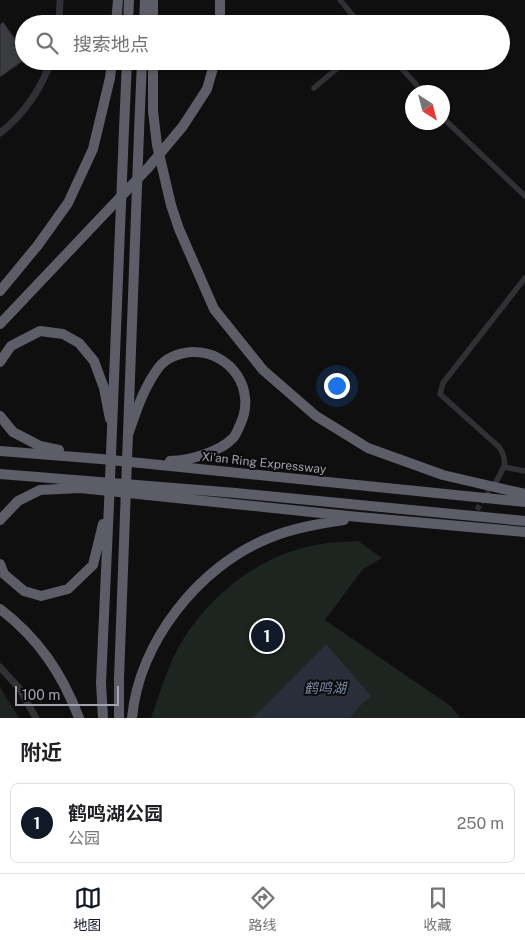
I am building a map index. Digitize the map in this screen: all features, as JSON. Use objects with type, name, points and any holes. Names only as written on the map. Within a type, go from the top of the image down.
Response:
[{"type":"highway","points":[[117,15],[118,0]]},
{"type":"highway","points":[[128,15],[129,0]]},
{"type":"highway","points":[[144,15],[145,0]]},
{"type":"highway","points":[[153,0],[153,15]]},
{"type":"highway","points":[[220,0],[220,15]]},
{"type":"highway","points":[[0,291],[38,245],[68,203],[93,149],[111,70]]},
{"type":"highway","points":[[103,718],[101,683],[127,70]]},
{"type":"highway","points":[[119,718],[142,70]]},
{"type":"highway","points":[[153,70],[153,111],[157,146],[179,229],[214,310],[263,370],[316,416],[368,448],[443,475],[525,494]]},
{"type":"highway","points":[[0,324],[148,168],[183,126],[207,89],[212,70]]},
{"type":"highway","points":[[0,362],[11,346],[40,331],[63,334],[79,343],[94,361],[104,388],[112,430]]},
{"type":"highway","points":[[0,416],[13,432],[40,446],[101,459],[181,461],[209,454],[233,438],[245,414],[244,387],[227,362],[205,352],[180,353],[160,365],[143,391],[128,436]]},
{"type":"highway","name":"Xi'an Ring Expressway","points":[[0,451],[101,459],[525,502]]},
{"type":"highway","points":[[0,474],[236,492],[525,521]]},
{"type":"highway","points":[[0,520],[18,501],[40,490],[80,488],[359,518],[525,532]]},
{"type":"highway","points":[[2,569],[24,591],[41,596],[68,590],[93,565],[109,504]]},
{"type":"highway","points":[[132,718],[141,673],[155,643],[173,614],[199,586],[228,560],[268,538],[304,526],[359,518]]},
{"type":"highway","points":[[0,609],[19,624],[50,660],[70,695],[79,718]]},
{"type":"street","points":[[59,15],[60,0]]},
{"type":"street","points":[[340,0],[352,15]]},
{"type":"street","points":[[0,133],[11,124],[33,97],[46,70]]},
{"type":"street","points":[[314,88],[335,70]]},
{"type":"street","points":[[403,70],[416,85]]},
{"type":"street","points":[[450,125],[524,193]]},
{"type":"street","points":[[496,482],[504,468],[506,459],[499,447],[440,394],[442,384],[525,278]]},
{"type":"street","points":[[504,468],[525,471]]},
{"type":"street","points":[[0,667],[19,688],[36,718]]},
{"type":"shaded area","points":[[358,541],[382,558],[363,569],[325,620],[452,707],[460,718],[151,718],[177,650],[189,630],[221,594],[240,578],[260,565],[282,555],[304,547]]},
{"type":"shaded area","points":[[0,687],[19,718],[0,718]]},
{"type":"water","name":"鹤鸣湖","points":[[326,644],[371,696],[350,718],[253,718]]},
{"type":"building","points":[[3,22],[15,39],[15,66],[0,77],[0,25]]},
{"type":"tunnel","points":[[472,517],[493,485]]},
{"type":"place","name":"鹤鸣湖公园","points":[[267,636]]}]
